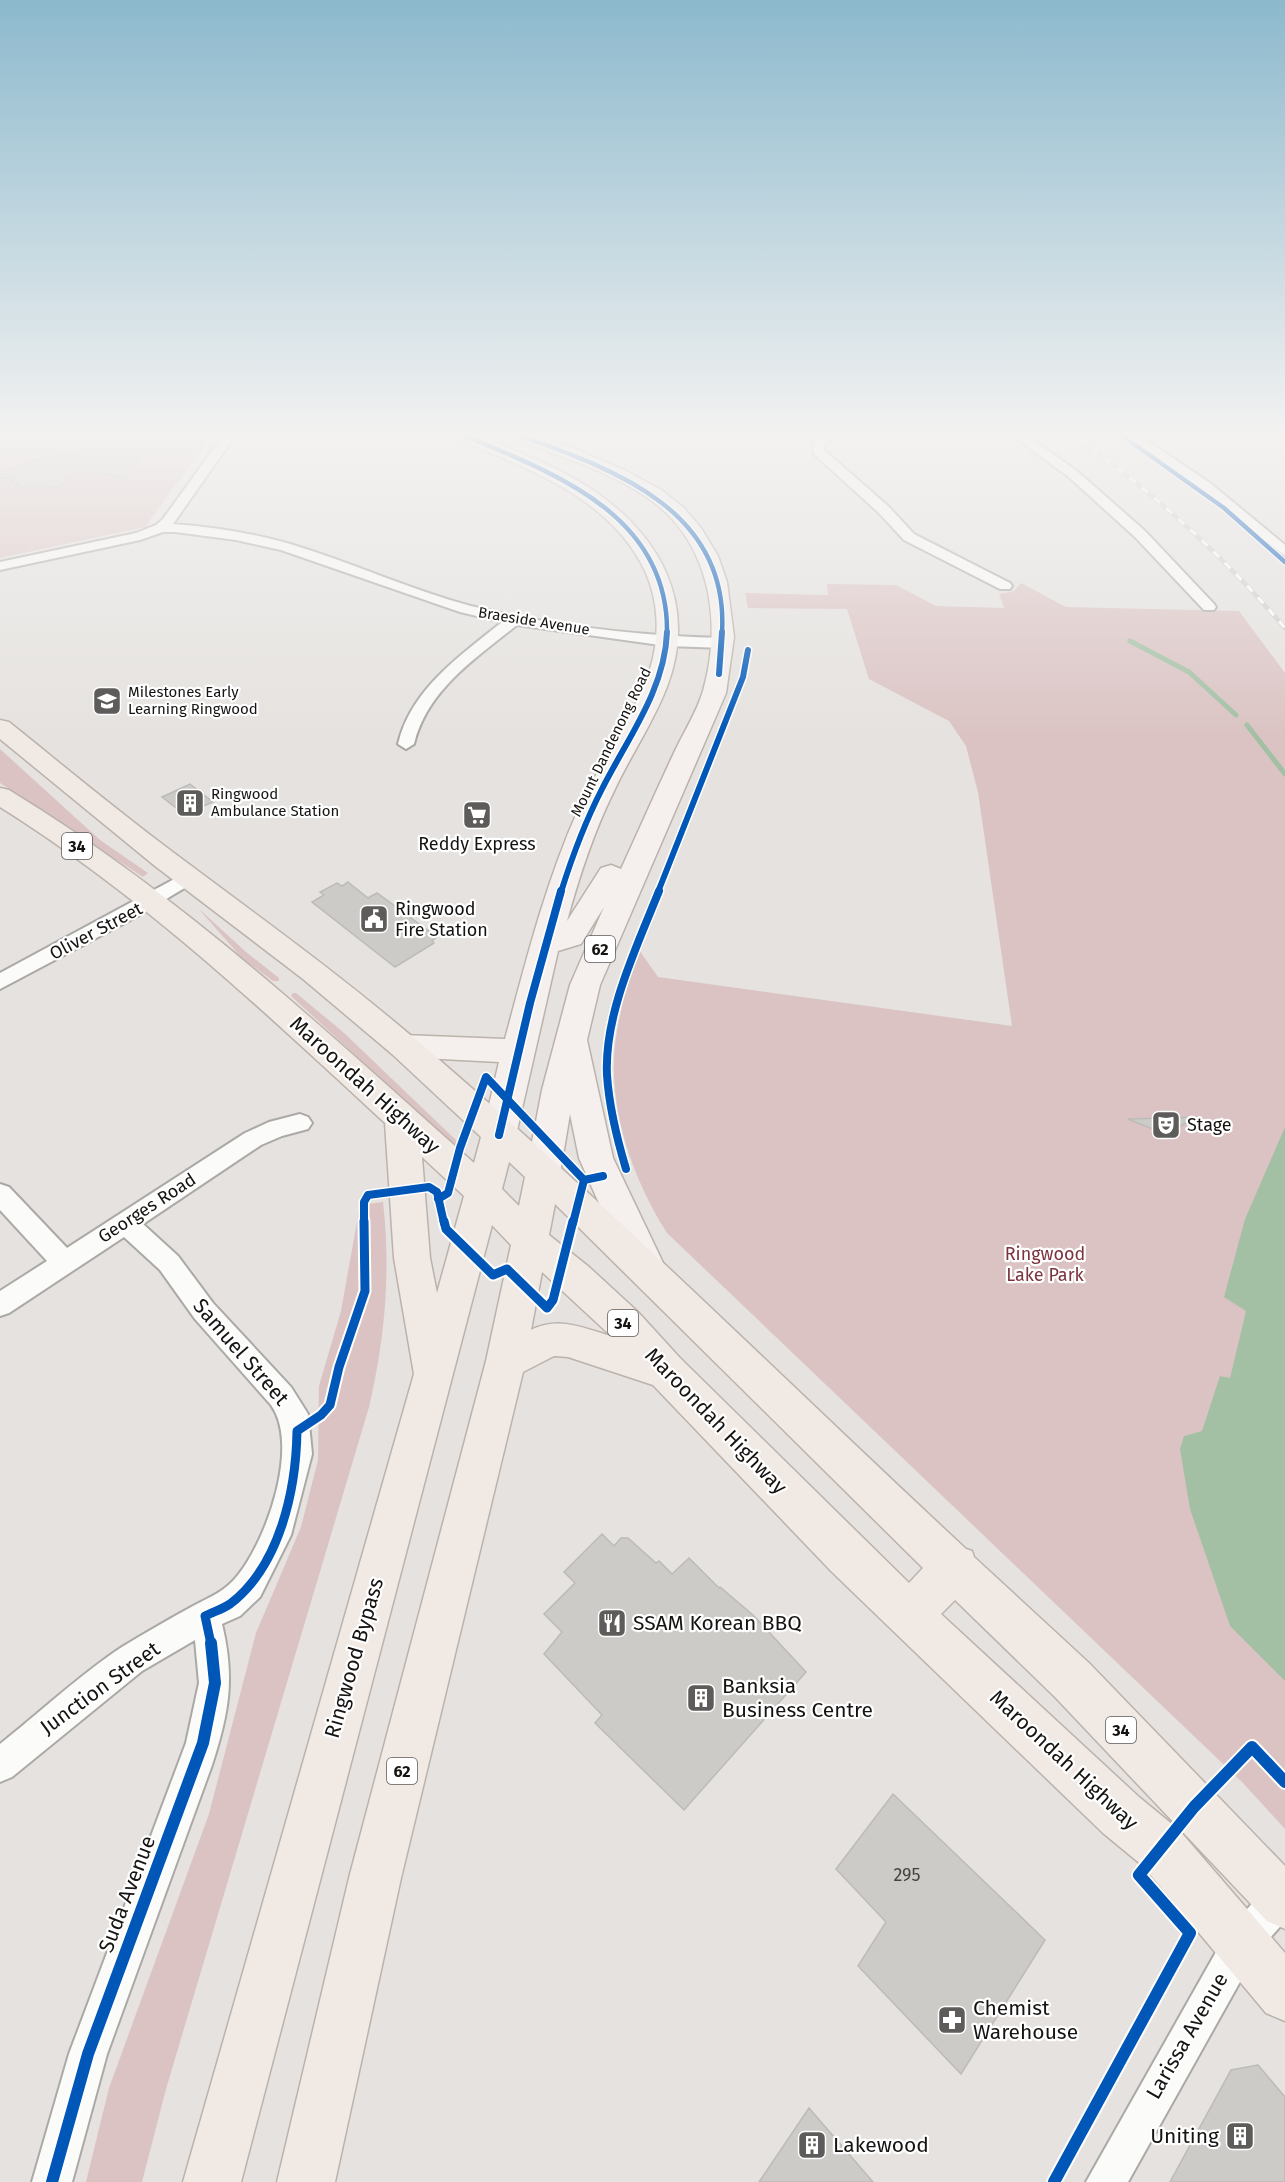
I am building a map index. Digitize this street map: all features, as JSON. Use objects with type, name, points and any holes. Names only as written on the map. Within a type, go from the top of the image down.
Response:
[{"type":"highway","name":"34","points":[[0,728],[165,860],[191,876],[404,1046],[646,1267],[788,1410],[956,1567],[1080,1688],[1283,1901]]},
{"type":"highway","name":"Maroondah Highway","points":[[0,796],[50,826],[151,901],[267,996],[483,1192],[529,1239],[576,1278],[624,1324],[666,1371],[848,1557],[1122,1815],[1161,1848],[1285,1994]]},
{"type":"highway","points":[[402,1120],[412,1258],[433,1379]]},
{"type":"highway","name":"Ringwood Bypass","points":[[212,2182],[324,1763],[433,1379],[499,1135]]},
{"type":"highway","name":"62","points":[[306,2182],[375,1878],[506,1361],[543,1173]]},
{"type":"highway","points":[[506,1361],[551,1340],[568,1340],[666,1371]]},
{"type":"highway","points":[[909,1615],[956,1567]]},
{"type":"main road","name":"Mount Dandenong Road","points":[[499,1135],[544,945],[574,854],[592,807],[649,700],[662,667],[667,641],[668,612],[651,559],[630,532]]},
{"type":"main road","name":"62","points":[[543,1173],[571,1034],[624,870],[710,701],[719,674],[724,643],[722,602],[712,564],[703,543],[693,532]]},
{"type":"main road","points":[[574,854],[590,871],[624,870]]},
{"type":"main road","points":[[544,945],[571,938],[624,870]]},
{"type":"main road","points":[[571,1034],[596,1158],[646,1267]]},
{"type":"main road","points":[[404,1046],[455,1047],[485,1051],[518,1050]]},
{"type":"street","name":"Braeside Avenue","points":[[0,566],[150,532]]},
{"type":"street","name":"Braeside Avenue","points":[[207,532],[285,547],[465,609],[514,620],[667,641],[724,643]]},
{"type":"street","points":[[904,532],[909,537],[1005,586]]},
{"type":"street","points":[[1138,532],[1209,607]]},
{"type":"street","points":[[1261,532],[1285,552]]},
{"type":"street","points":[[406,744],[411,722],[447,675],[514,620]]},
{"type":"street","name":"Oliver Street","points":[[0,982],[151,901],[191,876]]},
{"type":"street","name":"Georges Road","points":[[0,1305],[253,1139],[277,1128],[300,1123]]},
{"type":"street","points":[[0,1194],[65,1263]]},
{"type":"street","name":"Samuel Street","points":[[125,1222],[169,1263],[204,1311],[281,1396],[294,1414],[298,1454],[287,1507],[276,1535],[249,1586],[229,1605],[205,1616]]},
{"type":"street","name":"Junction Street","points":[[0,1765],[130,1660],[205,1616]]},
{"type":"street","name":"Suda Avenue","points":[[52,2182],[84,2061],[190,1775],[208,1720],[215,1684],[213,1650],[205,1616]]},
{"type":"street","name":"Larissa Avenue","points":[[1106,2182],[1242,1942],[1283,1901]]},
{"type":"green space","points":[[0,532],[122,532],[0,558]]},
{"type":"green space","name":"Ringwood Lake Park","points":[[1021,583],[1066,607],[1239,611],[1285,673],[1285,1829],[1242,1782],[667,1233],[654,1212],[633,1165],[619,1114],[615,1089],[616,1038],[625,994],[639,950],[658,977],[1012,1026],[978,792],[966,746],[949,721],[869,679],[847,609],[748,608],[745,593],[828,595],[827,584],[896,585],[936,606],[1004,608],[999,594],[1014,591]]},
{"type":"green space","points":[[0,749],[100,840],[148,873],[143,877],[0,783]]},
{"type":"green space","points":[[198,908],[246,952],[279,978],[279,981],[273,981],[241,957]]},
{"type":"green space","points":[[296,993],[343,1032],[458,1142],[454,1146],[291,996]]},
{"type":"green space","points":[[383,1202],[386,1254],[385,1305],[375,1382],[369,1407],[166,2089],[142,2182],[86,2182],[109,2088],[209,1814],[256,1633],[301,1527],[318,1460],[319,1386],[341,1311],[360,1205]]},
{"type":"shaded area","points":[[1285,1127],[1285,1681],[1230,1626],[1190,1509],[1180,1449],[1184,1436],[1202,1431],[1220,1376],[1230,1378],[1246,1311],[1224,1297],[1245,1219]]},
{"type":"building","name":"Ringwood Ambulance Station","points":[[190,784],[213,802],[188,813],[183,809],[180,811],[162,797]]},
{"type":"building","name":"Ringwood Fire Station","points":[[348,882],[368,898],[377,893],[437,937],[432,941],[434,943],[395,967],[312,902],[324,895],[320,892],[337,883],[342,886]]},
{"type":"building","name":"Stage","points":[[1195,1117],[1167,1135],[1128,1119]]},
{"type":"building","points":[[602,1534],[614,1546],[621,1538],[628,1538],[656,1563],[659,1561],[672,1574],[689,1558],[719,1588],[753,1615],[806,1672],[684,1810],[595,1723],[602,1715],[544,1654],[562,1632],[544,1614],[575,1583],[564,1572]]},
{"type":"building","name":"Chemist Warehouse","points":[[893,1794],[1045,1940],[961,2074],[858,1966],[886,1922],[836,1869]]},
{"type":"building","name":"Uniting","points":[[1258,2065],[1285,2097],[1285,2182],[1170,2182],[1231,2070]]},
{"type":"building","name":"Lakewood","points":[[809,2108],[873,2182],[759,2182]]},
{"type":"waterway","points":[[1130,641],[1189,672],[1236,715]]},
{"type":"waterway","points":[[1247,725],[1285,774]]},
{"type":"railway","points":[[1193,532],[1235,573],[1285,628]]},
{"type":"cycle path","points":[[499,1135],[530,1003],[565,880],[592,809],[648,703],[662,666],[667,634],[665,603],[660,582],[645,551],[630,532]]},
{"type":"cycle path","points":[[692,532],[715,572],[723,618],[719,674]]},
{"type":"cycle path","points":[[1251,532],[1285,562]]},
{"type":"cycle path","points":[[626,1169],[618,1141],[607,1074],[611,1033],[624,980],[743,677],[748,650]]},
{"type":"cycle path","points":[[438,1199],[448,1193],[460,1148],[486,1077],[584,1180]]},
{"type":"cycle path","points":[[52,2182],[74,2096],[88,2054],[203,1743],[209,1721],[215,1674],[205,1616],[230,1604],[246,1590],[259,1571],[271,1549],[289,1501],[297,1452],[297,1431],[321,1415],[330,1405],[339,1367],[365,1291],[364,1202],[368,1195],[375,1192],[429,1187],[437,1192],[446,1229],[493,1275],[507,1269],[547,1308],[553,1300],[584,1180],[603,1176]]},
{"type":"cycle path","points":[[1054,2182],[1190,1933],[1139,1875],[1194,1807],[1252,1747],[1285,1782]]},
{"type":"place","name":"Milestones Early Learning Ringwood","points":[[107,701]]},
{"type":"place","name":"Ringwood Ambulance Station","points":[[190,803]]},
{"type":"place","name":"Reddy Express","points":[[477,815]]},
{"type":"place","name":"Ringwood Fire Station","points":[[374,919]]},
{"type":"place","name":"Stage","points":[[1166,1125]]},
{"type":"place","name":"SSAM Korean BBQ","points":[[612,1623]]},
{"type":"place","name":"Banksia Business Centre","points":[[701,1698]]},
{"type":"place","name":"Chemist Warehouse","points":[[952,2020]]},
{"type":"place","name":"Uniting","points":[[1240,2136]]},
{"type":"place","name":"Lakewood","points":[[812,2145]]}]
